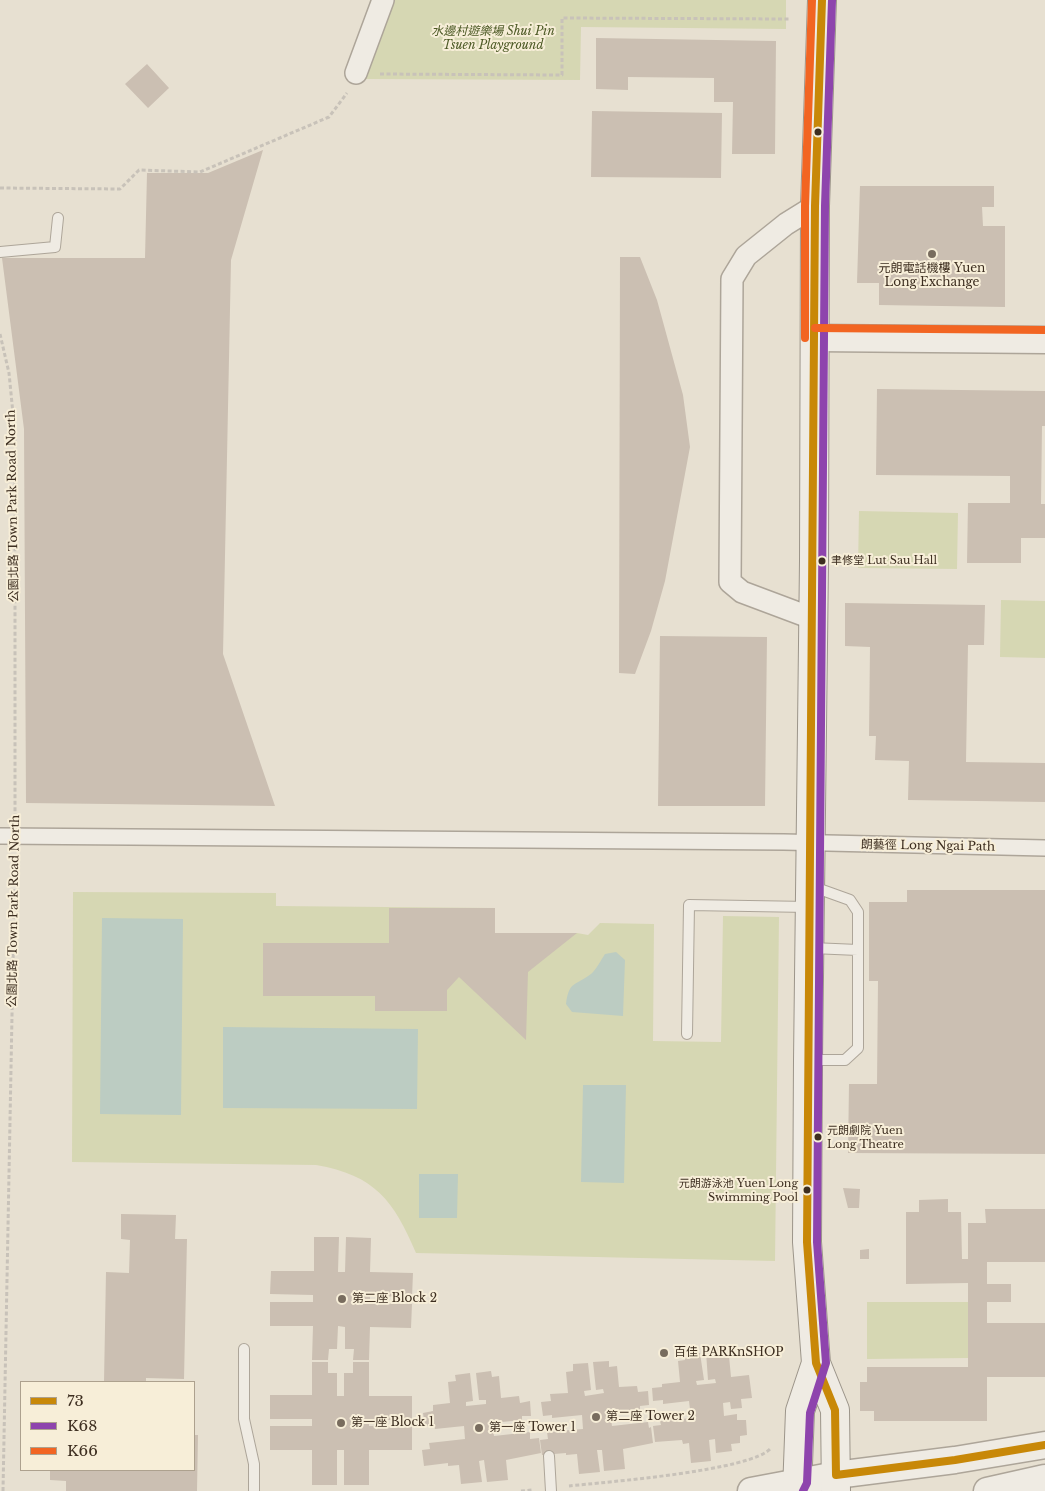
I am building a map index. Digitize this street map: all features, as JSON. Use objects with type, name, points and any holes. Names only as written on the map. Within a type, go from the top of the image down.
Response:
[{"type":"main road","points":[[822,0],[815,206],[814,619],[808,1060],[808,1242],[816,1363],[835,1410],[836,1483]]},
{"type":"main road","points":[[797,1487],[800,1411],[816,1363]]},
{"type":"street","points":[[356,73],[383,0]]},
{"type":"street","points":[[814,619],[742,592],[730,582],[730,572],[732,279],[746,256],[786,224],[815,206]]},
{"type":"street","points":[[815,338],[1045,340]]},
{"type":"street","name":"朗藝徑 Long Ngai Path","points":[[0,836],[1045,848]]},
{"type":"street","points":[[751,1491],[836,1483],[1045,1445]]},
{"type":"street","points":[[987,1491],[1045,1478]]},
{"type":"lane","points":[[0,252],[55,247],[58,218]]},
{"type":"lane","points":[[686,1034],[689,905],[810,896],[850,900],[858,912],[858,1048],[845,1060],[808,1060]]},
{"type":"lane","points":[[810,948],[858,950]]},
{"type":"lane","points":[[244,1350],[244,1419],[254,1464],[254,1491]]},
{"type":"lane","points":[[549,1456],[551,1490]]},
{"type":"path","points":[[0,188],[120,189],[139,170],[200,172],[329,117],[350,89],[356,73],[562,76],[562,18],[790,19]]},
{"type":"path","name":"公園北路 Town Park Road North","points":[[0,334],[9,373],[15,434],[16,836],[2,1490]]},
{"type":"path","points":[[521,1491],[551,1490],[731,1466],[760,1456],[773,1445]]},
{"type":"green space","name":"水邊村遊樂場 Shui Pin Tsuen Playground","points":[[394,0],[786,0],[786,29],[581,27],[580,80],[364,79]]},
{"type":"green space","points":[[859,511],[958,513],[957,569],[858,568]]},
{"type":"green space","points":[[1001,600],[1045,601],[1045,658],[1000,657]]},
{"type":"green space","name":"元朗游泳池 Yuen Long Swimming Pool","points":[[73,892],[276,893],[276,906],[495,908],[495,933],[577,933],[588,935],[600,923],[654,924],[653,1041],[721,1042],[723,916],[779,917],[775,1261],[416,1253],[399,1219],[380,1193],[353,1176],[336,1170],[316,1165],[72,1162]]},
{"type":"green space","points":[[867,1302],[968,1302],[968,1358],[867,1359]]},
{"type":"shaded area","points":[[102,918],[183,919],[181,1115],[100,1114]]},
{"type":"shaded area","points":[[616,952],[625,960],[623,1016],[572,1012],[566,1004],[571,988],[593,972],[605,954]]},
{"type":"shaded area","points":[[223,1027],[418,1029],[417,1109],[223,1108]]},
{"type":"shaded area","points":[[583,1085],[626,1085],[624,1183],[581,1182]]},
{"type":"shaded area","points":[[419,1174],[458,1174],[457,1218],[419,1218]]},
{"type":"building","points":[[596,38],[776,41],[775,154],[732,154],[733,102],[714,102],[714,78],[628,77],[628,90],[596,89]]},
{"type":"building","points":[[147,64],[169,88],[148,108],[125,84]]},
{"type":"building","points":[[592,111],[722,113],[721,178],[591,177]]},
{"type":"building","points":[[263,150],[231,260],[223,654],[275,806],[26,803],[24,429],[2,258],[145,258],[147,173],[208,173]]},
{"type":"building","name":"元朗電話機樓 Yuen Long Exchange","points":[[860,186],[994,186],[994,207],[982,207],[983,226],[1005,226],[1005,307],[879,305],[879,283],[857,283]]},
{"type":"building","points":[[620,257],[640,257],[657,300],[683,395],[690,447],[665,581],[651,631],[635,674],[619,673]]},
{"type":"building","points":[[877,389],[1045,391],[1045,426],[1042,426],[1041,504],[1045,504],[1045,538],[1021,538],[1021,563],[967,563],[968,503],[1010,503],[1010,476],[876,475]]},
{"type":"building","points":[[845,603],[985,605],[984,645],[968,645],[966,762],[1045,763],[1045,802],[908,800],[909,761],[875,760],[876,736],[869,736],[870,647],[845,646]]},
{"type":"building","points":[[660,636],[767,637],[765,806],[658,806]]},
{"type":"building","name":"元朗劇院 Yuen Long Theatre","points":[[907,890],[1045,890],[1045,1154],[848,1153],[849,1084],[877,1084],[878,981],[869,981],[869,902],[907,902]]},
{"type":"building","points":[[389,908],[495,908],[495,933],[577,933],[528,972],[526,1040],[459,977],[447,990],[447,1011],[375,1011],[375,996],[263,996],[263,943],[389,943]]},
{"type":"building","points":[[843,1188],[860,1189],[859,1208],[848,1208]]},
{"type":"building","points":[[948,1199],[948,1212],[961,1212],[962,1259],[968,1259],[968,1223],[986,1223],[985,1209],[1045,1209],[1045,1262],[987,1262],[987,1284],[1011,1284],[1011,1302],[987,1302],[987,1323],[1045,1323],[1045,1377],[987,1377],[987,1421],[874,1421],[874,1411],[860,1411],[860,1382],[867,1382],[867,1367],[968,1367],[968,1283],[906,1284],[906,1212],[919,1212],[919,1200]]},
{"type":"building","points":[[121,1214],[176,1215],[175,1239],[187,1239],[184,1379],[146,1378],[146,1381],[104,1381],[106,1272],[129,1273],[130,1240],[121,1239]]},
{"type":"building","name":"第二座 Block 2","points":[[314,1237],[339,1237],[338,1272],[345,1272],[346,1237],[371,1238],[370,1272],[413,1273],[412,1297],[370,1296],[370,1303],[412,1304],[411,1328],[370,1327],[369,1360],[353,1360],[354,1349],[345,1349],[345,1327],[338,1326],[337,1349],[329,1349],[328,1360],[312,1360],[313,1326],[270,1326],[270,1302],[313,1302],[313,1295],[270,1294],[271,1271],[314,1271]]},
{"type":"building","points":[[869,1249],[869,1259],[860,1259],[860,1250]]},
{"type":"building","points":[[721,1350],[722,1357],[729,1356],[731,1377],[749,1375],[752,1398],[741,1399],[742,1408],[731,1409],[730,1402],[723,1403],[724,1416],[737,1414],[737,1420],[746,1420],[747,1435],[740,1436],[740,1443],[731,1444],[732,1451],[716,1453],[715,1439],[709,1440],[711,1461],[691,1463],[689,1443],[683,1444],[682,1440],[655,1442],[653,1426],[661,1425],[660,1421],[691,1418],[689,1401],[663,1404],[663,1400],[653,1401],[652,1388],[662,1387],[662,1384],[680,1382],[678,1361],[685,1360],[685,1354],[700,1353],[704,1380],[696,1381],[697,1385],[716,1383],[715,1379],[708,1380],[706,1352]]},
{"type":"building","name":"第二座 Tower 2","points":[[609,1361],[609,1367],[617,1366],[619,1387],[637,1386],[638,1392],[648,1391],[649,1405],[640,1406],[640,1410],[610,1413],[612,1426],[648,1422],[649,1428],[651,1427],[653,1443],[623,1449],[625,1469],[604,1471],[602,1450],[597,1450],[600,1472],[579,1474],[577,1454],[542,1455],[540,1440],[548,1439],[547,1432],[583,1429],[582,1415],[552,1418],[552,1415],[543,1416],[541,1402],[551,1401],[550,1394],[568,1393],[566,1372],[573,1371],[573,1364],[588,1363],[591,1390],[584,1391],[585,1396],[604,1393],[603,1389],[596,1390],[593,1362]]},
{"type":"building","name":"第一座 Block 1","points":[[312,1362],[328,1362],[328,1373],[337,1373],[337,1396],[344,1396],[344,1373],[353,1373],[353,1362],[369,1362],[369,1396],[412,1396],[412,1420],[369,1420],[369,1426],[412,1426],[412,1450],[369,1450],[369,1485],[344,1485],[344,1450],[337,1450],[337,1485],[312,1485],[312,1450],[270,1450],[270,1426],[312,1426],[312,1419],[270,1419],[270,1395],[312,1395]]},
{"type":"building","name":"第一座 Tower 1","points":[[491,1371],[492,1377],[499,1376],[501,1398],[519,1396],[520,1403],[530,1401],[531,1416],[522,1416],[522,1420],[492,1423],[494,1436],[530,1432],[530,1439],[539,1438],[541,1453],[506,1460],[508,1480],[487,1482],[484,1460],[479,1461],[482,1482],[461,1484],[459,1465],[448,1466],[448,1463],[424,1466],[422,1450],[430,1449],[429,1443],[465,1439],[464,1426],[435,1429],[434,1426],[425,1426],[423,1413],[433,1411],[433,1405],[450,1403],[448,1382],[456,1381],[455,1375],[470,1373],[473,1401],[466,1402],[466,1406],[486,1404],[486,1400],[479,1400],[476,1373]]},
{"type":"building","points":[[195,1435],[198,1435],[197,1491],[66,1491],[66,1481],[50,1480],[50,1471],[195,1471]]},
{"type":"transit line","name":"K66","points":[[805,338],[805,206],[812,0]]},
{"type":"transit line","name":"73","points":[[822,0],[815,206],[807,1242],[816,1363],[835,1410],[836,1475],[955,1460],[1045,1445]]},
{"type":"transit line","name":"K68","points":[[803,1491],[807,1483],[810,1413],[826,1363],[817,1242],[825,206],[832,0]]},
{"type":"transit line","name":"K66","points":[[815,328],[1045,330]]},
{"type":"place","name":"元朗電話機樓 Yuen Long Exchange","points":[[932,254]]},
{"type":"place","name":"聿修堂 Lut Sau Hall","points":[[822,561]]},
{"type":"place","name":"元朗劇院 Yuen Long Theatre","points":[[818,1137]]},
{"type":"place","name":"元朗游泳池 Yuen Long Swimming Pool","points":[[807,1190]]},
{"type":"place","name":"第二座 Block 2","points":[[342,1299]]},
{"type":"place","name":"百佳 PARKnSHOP","points":[[664,1353]]},
{"type":"place","name":"第二座 Tower 2","points":[[596,1417]]},
{"type":"place","name":"第一座 Block 1","points":[[341,1423]]},
{"type":"place","name":"第一座 Tower 1","points":[[479,1428]]}]
